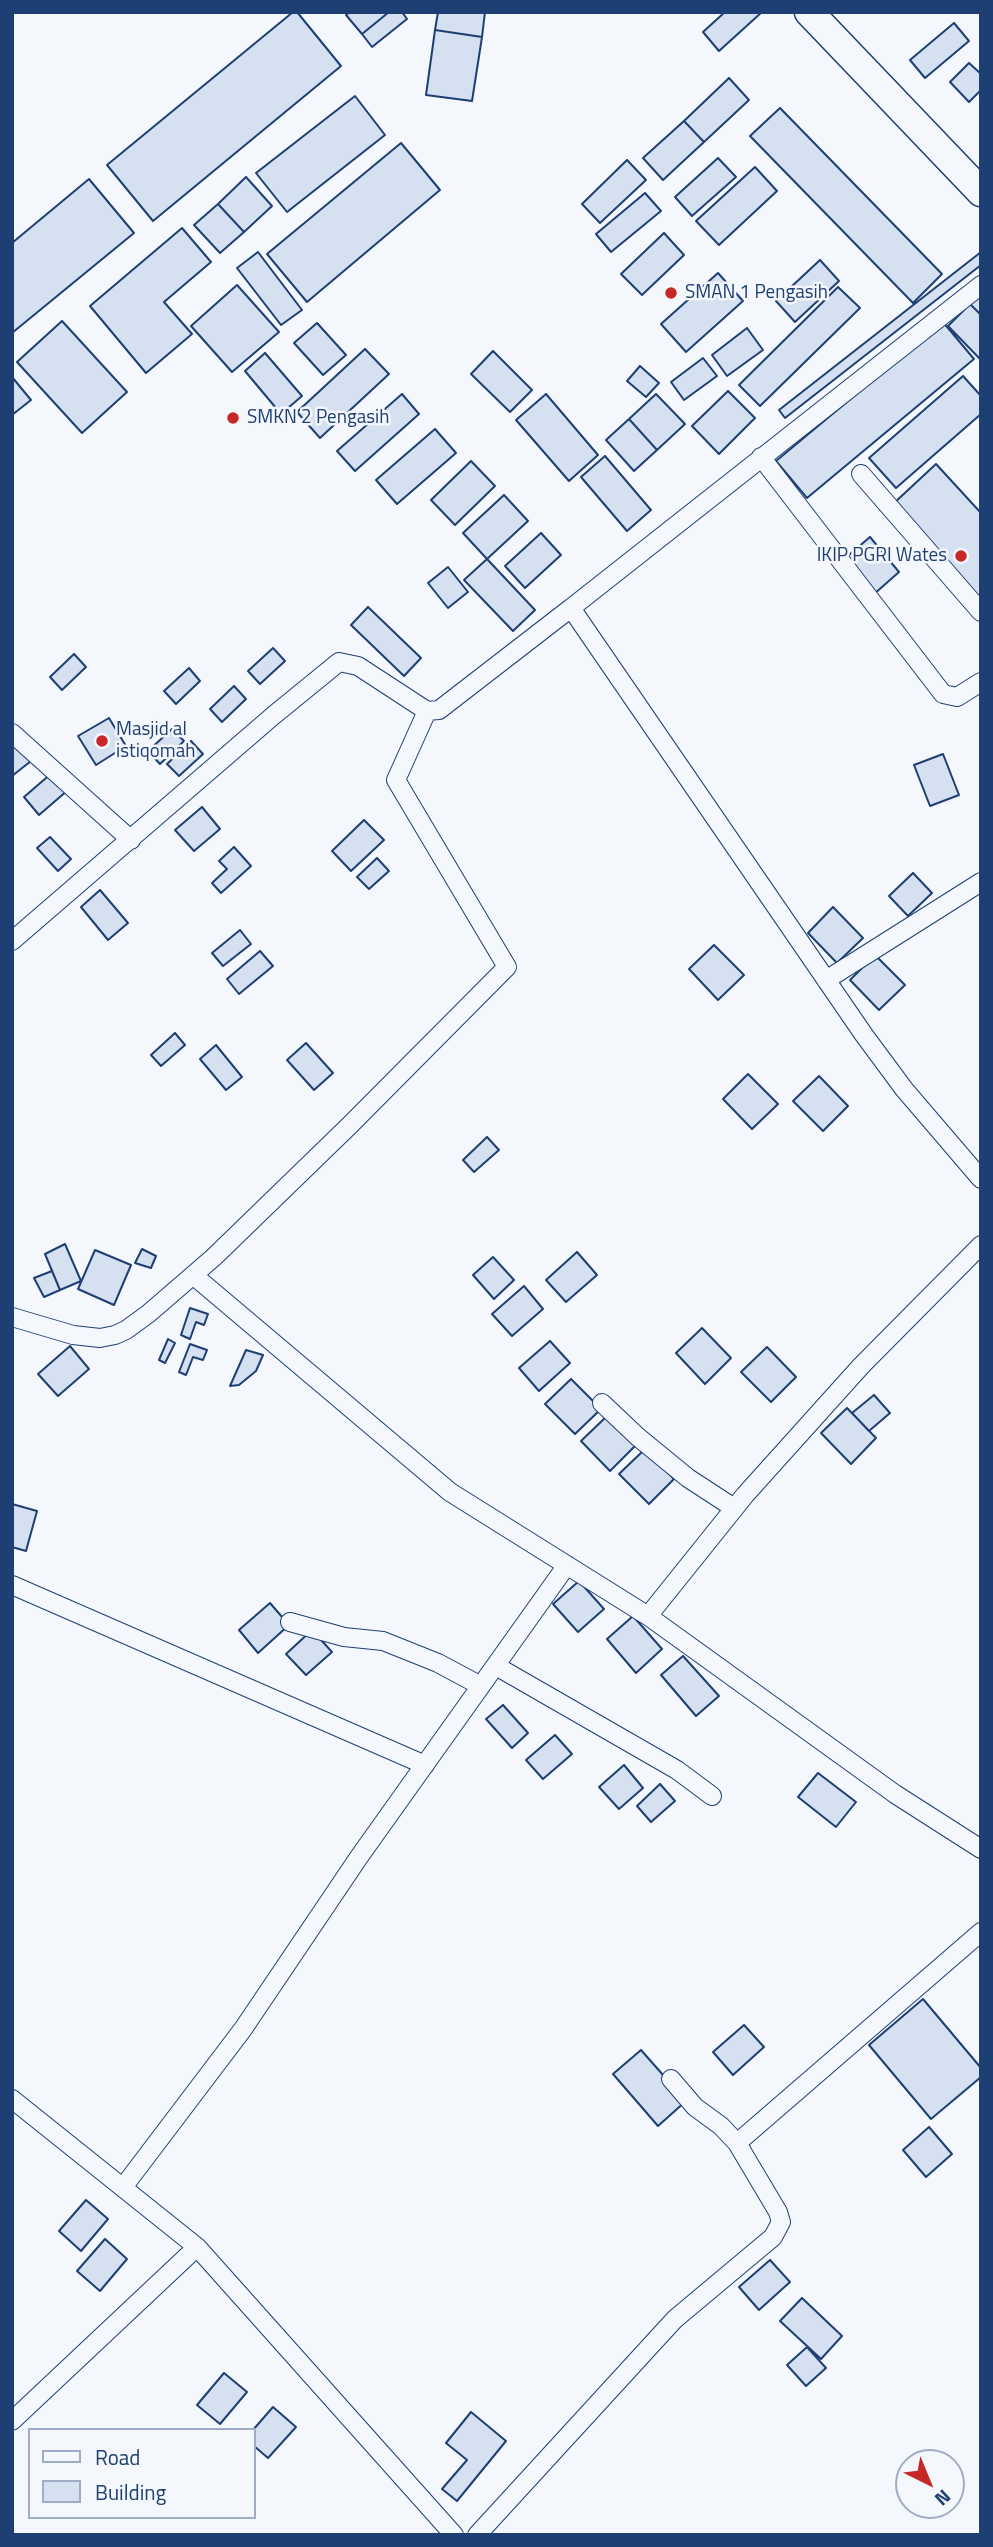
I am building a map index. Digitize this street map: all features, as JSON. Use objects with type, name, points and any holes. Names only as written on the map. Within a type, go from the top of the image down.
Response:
[{"type":"main road","points":[[809,12],[981,192]]},
{"type":"street","points":[[12,941],[339,662],[358,666],[427,711],[439,710],[981,285]]},
{"type":"street","points":[[761,457],[943,694],[957,697],[981,681]]},
{"type":"street","points":[[862,474],[981,612]]},
{"type":"street","points":[[570,608],[904,1089],[981,1180]]},
{"type":"street","points":[[13,1320],[73,1335],[100,1338],[115,1335],[148,1314],[193,1275],[351,1125],[507,967],[396,780],[427,711]]},
{"type":"street","points":[[12,733],[131,840]]},
{"type":"street","points":[[826,980],[981,883]]},
{"type":"street","points":[[648,1616],[734,1508],[861,1367],[981,1245]]},
{"type":"street","points":[[193,1275],[450,1492],[648,1616],[895,1794],[981,1849]]},
{"type":"street","points":[[602,1403],[688,1478],[734,1508]]},
{"type":"street","points":[[124,2186],[243,2029],[359,1857],[568,1565]]},
{"type":"street","points":[[12,1585],[425,1765]]},
{"type":"street","points":[[290,1622],[344,1636],[383,1641],[438,1663],[481,1686]]},
{"type":"street","points":[[496,1666],[677,1770],[712,1796]]},
{"type":"street","points":[[737,2143],[981,1932]]},
{"type":"street","points":[[477,2535],[676,2319],[773,2237],[781,2222],[778,2211],[737,2143],[721,2126],[695,2106],[671,2080]]},
{"type":"street","points":[[12,2099],[197,2247],[454,2535]]},
{"type":"street","points":[[12,2421],[197,2247]]},
{"type":"building","points":[[293,12],[297,12],[341,66],[153,221],[107,165]]},
{"type":"building","points":[[350,12],[389,12],[362,34],[346,15]]},
{"type":"building","points":[[389,12],[402,12],[407,19],[372,47],[362,34]]},
{"type":"building","points":[[438,12],[485,12],[482,37],[435,30]]},
{"type":"building","points":[[725,12],[762,12],[719,51],[703,32]]},
{"type":"building","points":[[954,23],[969,41],[925,78],[910,60]]},
{"type":"building","points":[[435,30],[482,37],[472,101],[426,95]]},
{"type":"building","points":[[969,63],[981,74],[981,90],[969,102],[950,82]]},
{"type":"building","points":[[729,78],[749,100],[704,142],[684,121]]},
{"type":"building","points":[[355,96],[385,135],[287,212],[256,173]]},
{"type":"building","points":[[780,108],[942,274],[913,303],[750,136]]},
{"type":"building","points":[[684,121],[704,142],[663,180],[643,158]]},
{"type":"building","points":[[401,143],[440,190],[307,302],[267,254]]},
{"type":"building","points":[[718,158],[736,177],[692,216],[675,197]]},
{"type":"building","points":[[627,160],[646,180],[600,223],[582,204]]},
{"type":"building","points":[[755,167],[777,191],[719,245],[696,221]]},
{"type":"building","points":[[246,177],[272,206],[244,232],[218,204]]},
{"type":"building","points":[[89,179],[134,233],[12,333],[12,243]]},
{"type":"building","points":[[645,193],[661,211],[611,252],[596,234]]},
{"type":"building","points":[[218,204],[244,232],[220,253],[194,225]]},
{"type":"building","points":[[182,228],[211,262],[164,302],[192,334],[146,373],[90,306]]},
{"type":"building","points":[[664,233],[684,255],[642,295],[621,274]]},
{"type":"building","points":[[258,252],[302,310],[281,325],[237,268]]},
{"type":"building","points":[[981,252],[981,265],[785,418],[779,410]]},
{"type":"building","points":[[820,260],[839,281],[795,322],[776,301]]},
{"type":"building","points":[[718,273],[743,301],[686,352],[661,324]]},
{"type":"building","points":[[237,285],[279,332],[232,372],[191,326]]},
{"type":"building","points":[[838,287],[860,308],[760,406],[739,385]]},
{"type":"building","points":[[981,293],[981,315],[970,304]]},
{"type":"building","points":[[970,304],[981,315],[981,360],[948,326]]},
{"type":"building","points":[[62,321],[127,392],[82,433],[17,362]]},
{"type":"building","points":[[943,322],[974,359],[807,498],[776,461]]},
{"type":"building","points":[[317,323],[346,355],[323,375],[294,343]]},
{"type":"building","points":[[747,328],[763,350],[727,376],[712,355]]},
{"type":"building","points":[[365,349],[389,374],[320,438],[297,412]]},
{"type":"building","points":[[493,351],[532,390],[510,412],[471,374]]},
{"type":"building","points":[[265,353],[302,396],[281,414],[245,371]]},
{"type":"building","points":[[703,358],[717,376],[684,400],[671,382]]},
{"type":"building","points":[[640,366],[659,383],[646,397],[627,381]]},
{"type":"building","name":"IKIP PGRI Wates","points":[[963,376],[981,396],[981,414],[896,488],[869,458]]},
{"type":"building","points":[[12,377],[31,400],[12,415]]},
{"type":"building","points":[[728,391],[755,418],[719,454],[692,426]]},
{"type":"building","points":[[402,394],[419,414],[355,471],[337,451]]},
{"type":"building","points":[[546,394],[598,455],[569,481],[516,420]]},
{"type":"building","points":[[656,394],[685,424],[657,450],[629,419]]},
{"type":"building","points":[[629,419],[657,450],[634,471],[606,440]]},
{"type":"building","points":[[435,429],[456,453],[397,504],[376,480]]},
{"type":"building","points":[[605,456],[651,510],[627,531],[581,477]]},
{"type":"building","points":[[471,461],[495,486],[455,525],[431,500]]},
{"type":"building","name":"IKIP PGRI Wates","points":[[936,464],[981,513],[981,599],[893,504]]},
{"type":"building","points":[[504,495],[528,521],[487,559],[463,533]]},
{"type":"building","points":[[541,533],[561,555],[525,588],[505,566]]},
{"type":"building","points":[[870,537],[899,572],[873,595],[843,560]]},
{"type":"building","points":[[487,559],[535,610],[513,631],[464,580]]},
{"type":"building","points":[[448,567],[468,592],[448,608],[428,583]]},
{"type":"building","points":[[368,607],[421,658],[404,676],[351,625]]},
{"type":"building","points":[[273,648],[285,661],[260,684],[248,671]]},
{"type":"building","points":[[74,654],[86,667],[62,690],[50,677]]},
{"type":"building","points":[[189,668],[200,681],[176,704],[164,691]]},
{"type":"building","points":[[234,686],[246,699],[222,722],[210,709]]},
{"type":"building","name":"Masjid al istiqomah","points":[[109,718],[126,746],[96,765],[78,736]]},
{"type":"building","points":[[172,729],[184,741],[160,764],[148,751]]},
{"type":"building","points":[[12,741],[31,761],[12,776]]},
{"type":"building","points":[[191,741],[203,754],[179,776],[167,764]]},
{"type":"building","points":[[943,754],[959,795],[930,806],[914,765]]},
{"type":"building","points":[[53,772],[68,790],[39,815],[24,797]]},
{"type":"building","points":[[202,807],[220,829],[194,851],[175,830]]},
{"type":"building","points":[[364,820],[384,840],[351,871],[332,851]]},
{"type":"building","points":[[50,837],[71,859],[58,871],[37,848]]},
{"type":"building","points":[[234,847],[251,866],[221,893],[212,883],[227,869],[219,861]]},
{"type":"building","points":[[377,858],[389,871],[369,889],[357,877]]},
{"type":"building","points":[[913,873],[932,893],[908,916],[889,896]]},
{"type":"building","points":[[100,890],[128,923],[108,940],[81,907]]},
{"type":"building","points":[[833,907],[863,938],[837,963],[808,933]]},
{"type":"building","points":[[240,930],[251,944],[223,966],[212,953]]},
{"type":"building","points":[[714,945],[744,975],[718,1000],[689,969]]},
{"type":"building","points":[[260,951],[273,966],[239,994],[227,979]]},
{"type":"building","points":[[875,955],[905,985],[879,1010],[850,980]]},
{"type":"building","points":[[175,1033],[185,1045],[161,1066],[151,1055]]},
{"type":"building","points":[[306,1043],[333,1073],[314,1090],[287,1060]]},
{"type":"building","points":[[216,1045],[242,1077],[226,1090],[200,1059]]},
{"type":"building","points":[[748,1074],[778,1104],[752,1129],[723,1099]]},
{"type":"building","points":[[819,1076],[848,1106],[823,1131],[793,1101]]},
{"type":"building","points":[[487,1137],[499,1150],[474,1172],[463,1160]]},
{"type":"building","points":[[65,1244],[81,1281],[60,1290],[45,1254]]},
{"type":"building","points":[[142,1249],[156,1256],[151,1268],[135,1263]]},
{"type":"building","points":[[95,1250],[131,1265],[114,1305],[78,1289]]},
{"type":"building","points":[[577,1252],[597,1275],[566,1302],[546,1280]]},
{"type":"building","points":[[493,1257],[514,1280],[494,1299],[473,1275]]},
{"type":"building","points":[[52,1271],[60,1290],[44,1297],[34,1278]]},
{"type":"building","points":[[524,1286],[543,1309],[512,1336],[492,1314]]},
{"type":"building","points":[[190,1308],[208,1314],[204,1325],[196,1322],[190,1339],[181,1335]]},
{"type":"building","points":[[702,1328],[731,1358],[705,1384],[676,1353]]},
{"type":"building","points":[[168,1339],[175,1343],[165,1363],[159,1360]]},
{"type":"building","points":[[550,1341],[570,1363],[539,1391],[519,1368]]},
{"type":"building","points":[[190,1344],[207,1350],[203,1360],[193,1357],[186,1375],[179,1372]]},
{"type":"building","points":[[70,1346],[89,1369],[58,1396],[38,1374]]},
{"type":"building","points":[[767,1347],[796,1377],[771,1402],[741,1372]]},
{"type":"building","points":[[246,1350],[263,1355],[256,1371],[239,1385],[230,1386]]},
{"type":"building","points":[[571,1379],[601,1409],[575,1434],[545,1404]]},
{"type":"building","points":[[874,1395],[890,1413],[869,1431],[852,1413]]},
{"type":"building","points":[[847,1408],[876,1438],[851,1464],[821,1433]]},
{"type":"building","points":[[607,1416],[636,1445],[610,1471],[581,1441]]},
{"type":"building","points":[[645,1449],[674,1479],[649,1504],[619,1474]]},
{"type":"building","points":[[12,1504],[37,1511],[26,1551],[12,1547]]},
{"type":"building","points":[[579,1581],[604,1609],[578,1632],[553,1604]]},
{"type":"building","points":[[270,1603],[289,1625],[258,1653],[239,1630]]},
{"type":"building","points":[[633,1616],[662,1649],[636,1673],[607,1639]]},
{"type":"building","points":[[312,1630],[332,1652],[306,1675],[286,1654]]},
{"type":"building","points":[[683,1656],[719,1696],[696,1716],[661,1675]]},
{"type":"building","points":[[503,1705],[528,1733],[512,1748],[486,1719]]},
{"type":"building","points":[[555,1735],[572,1754],[543,1779],[526,1760]]},
{"type":"building","points":[[624,1765],[643,1788],[619,1809],[599,1787]]},
{"type":"building","points":[[818,1773],[856,1802],[836,1827],[798,1797]]},
{"type":"building","points":[[660,1784],[675,1801],[651,1822],[637,1806]]},
{"type":"building","points":[[923,1999],[981,2068],[981,2077],[931,2119],[869,2045]]},
{"type":"building","points":[[744,2025],[764,2047],[733,2075],[713,2052]]},
{"type":"building","points":[[641,2050],[686,2101],[658,2126],[613,2074]]},
{"type":"building","points":[[929,2127],[952,2154],[926,2177],[903,2150]]},
{"type":"building","points":[[86,2200],[108,2219],[81,2251],[59,2231]]},
{"type":"building","points":[[105,2239],[127,2259],[100,2291],[77,2271]]},
{"type":"building","points":[[770,2260],[790,2282],[759,2310],[739,2287]]},
{"type":"building","points":[[802,2298],[842,2336],[821,2359],[780,2321]]},
{"type":"building","points":[[807,2347],[826,2368],[806,2386],[787,2365]]},
{"type":"building","points":[[224,2373],[247,2392],[220,2424],[197,2405]]},
{"type":"building","points":[[273,2407],[296,2427],[268,2458],[256,2448],[255,2428]]},
{"type":"building","points":[[471,2412],[506,2441],[457,2501],[442,2489],[467,2460],[446,2443]]},
{"type":"place","name":"SMAN 1 Pengasih","points":[[671,293]]},
{"type":"place","name":"SMKN 2 Pengasih","points":[[233,418]]},
{"type":"place","name":"IKIP PGRI Wates","points":[[961,556]]},
{"type":"place","name":"Masjid al istiqomah","points":[[102,741]]}]
